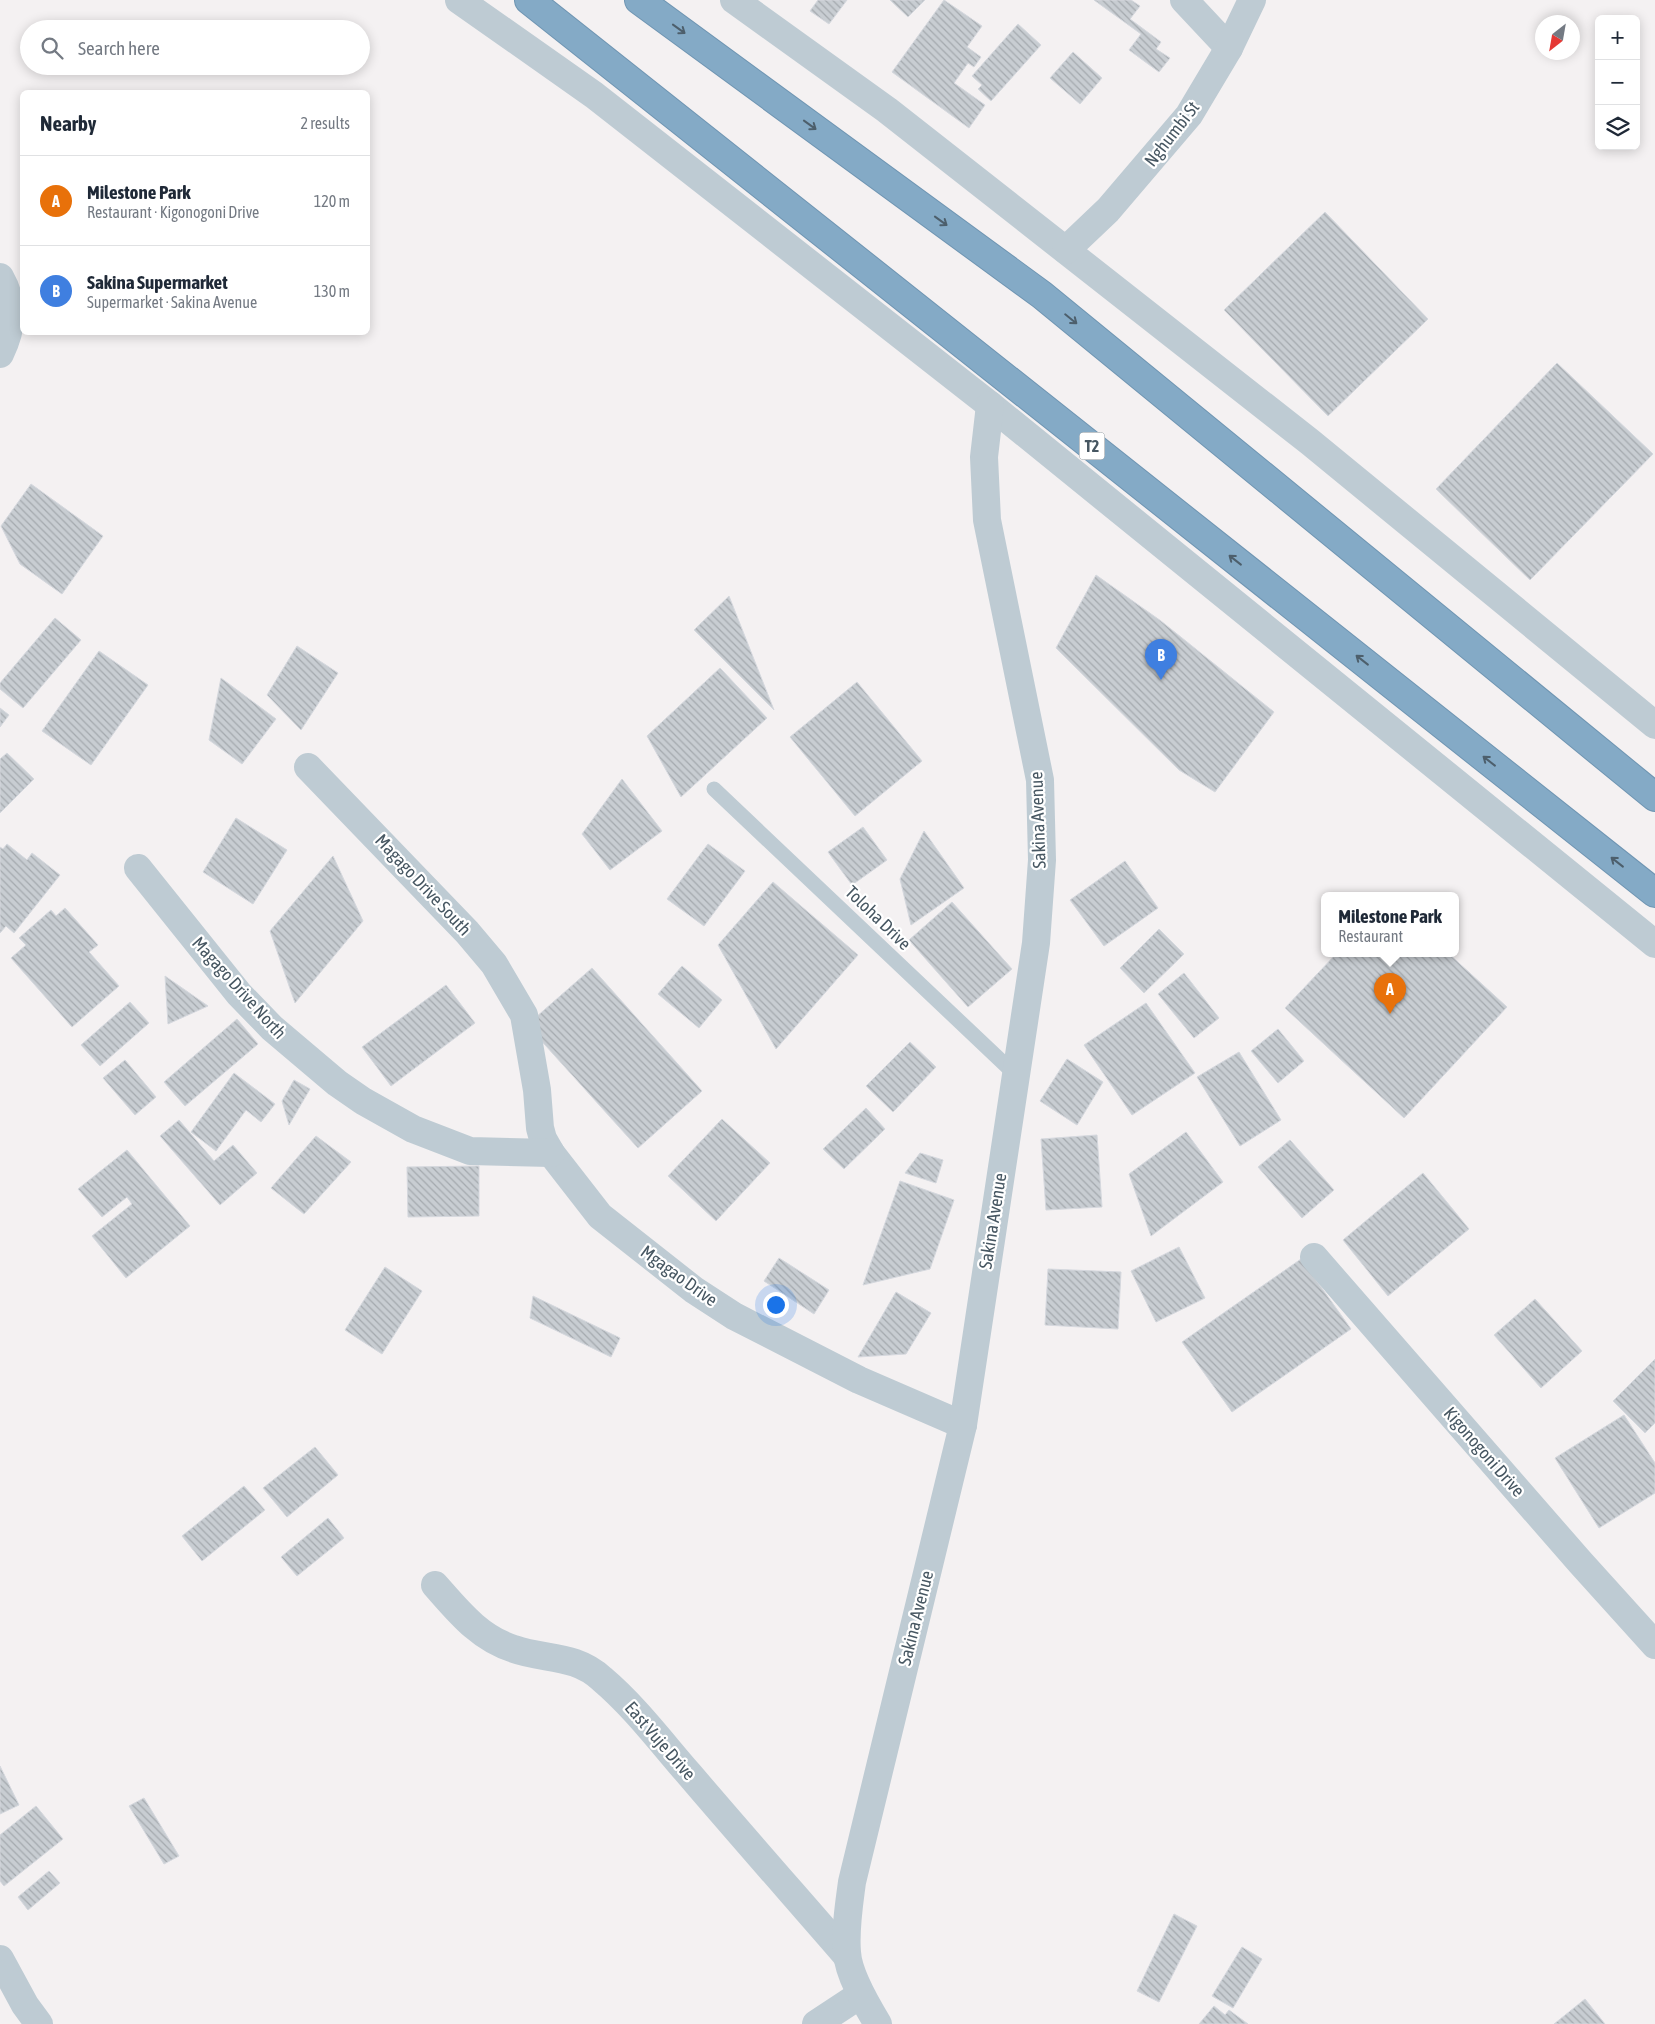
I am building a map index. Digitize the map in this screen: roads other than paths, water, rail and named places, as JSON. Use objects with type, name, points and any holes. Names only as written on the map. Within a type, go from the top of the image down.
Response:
[{"type":"highway","name":"T2","points":[[529,0],[1655,893]]},
{"type":"highway","points":[[640,0],[1042,295],[1655,797]]},
{"type":"street","points":[[459,0],[594,95],[990,405],[1655,944]]},
{"type":"street","points":[[734,0],[887,110],[1310,442],[1655,725]]},
{"type":"street","points":[[1184,0],[1229,48]]},
{"type":"street","name":"Nghumbi St","points":[[1066,250],[1108,210],[1189,115],[1229,48],[1252,0]]},
{"type":"street","points":[[0,277],[9,298],[12,316],[7,340],[0,354]]},
{"type":"street","name":"Sakina Avenue","points":[[878,2024],[860,1995],[846,1954],[852,1882],[963,1425],[1036,934],[1042,860],[1040,780],[987,520],[984,457],[990,405]]},
{"type":"street","name":"Magago Drive South","points":[[308,766],[467,932],[494,964],[524,1014]]},
{"type":"street","name":"Magago Drive North","points":[[138,868],[239,994],[272,1028],[363,1101],[414,1129],[470,1151],[550,1153]]},
{"type":"street","name":"Mgagao Drive","points":[[524,1014],[537,1090],[540,1128],[550,1153],[600,1216],[694,1290],[734,1316],[859,1380],[963,1425]]},
{"type":"street","name":"Kigonogoni Drive","points":[[1314,1257],[1580,1562],[1655,1644]]},
{"type":"street","name":"East Vuje Drive","points":[[435,1585],[466,1620],[492,1640],[519,1651],[567,1659],[601,1677],[656,1734],[846,1954]]},
{"type":"street","points":[[0,1959],[25,2005],[39,2024]]},
{"type":"street","points":[[816,2024],[860,1995]]},
{"type":"lane","name":"Toloha Drive","points":[[714,789],[1016,1075]]},
{"type":"place","name":"Sakina Supermarket","points":[[1161,680]]},
{"type":"place","name":"Milestone Park","points":[[1390,1014]]}]
